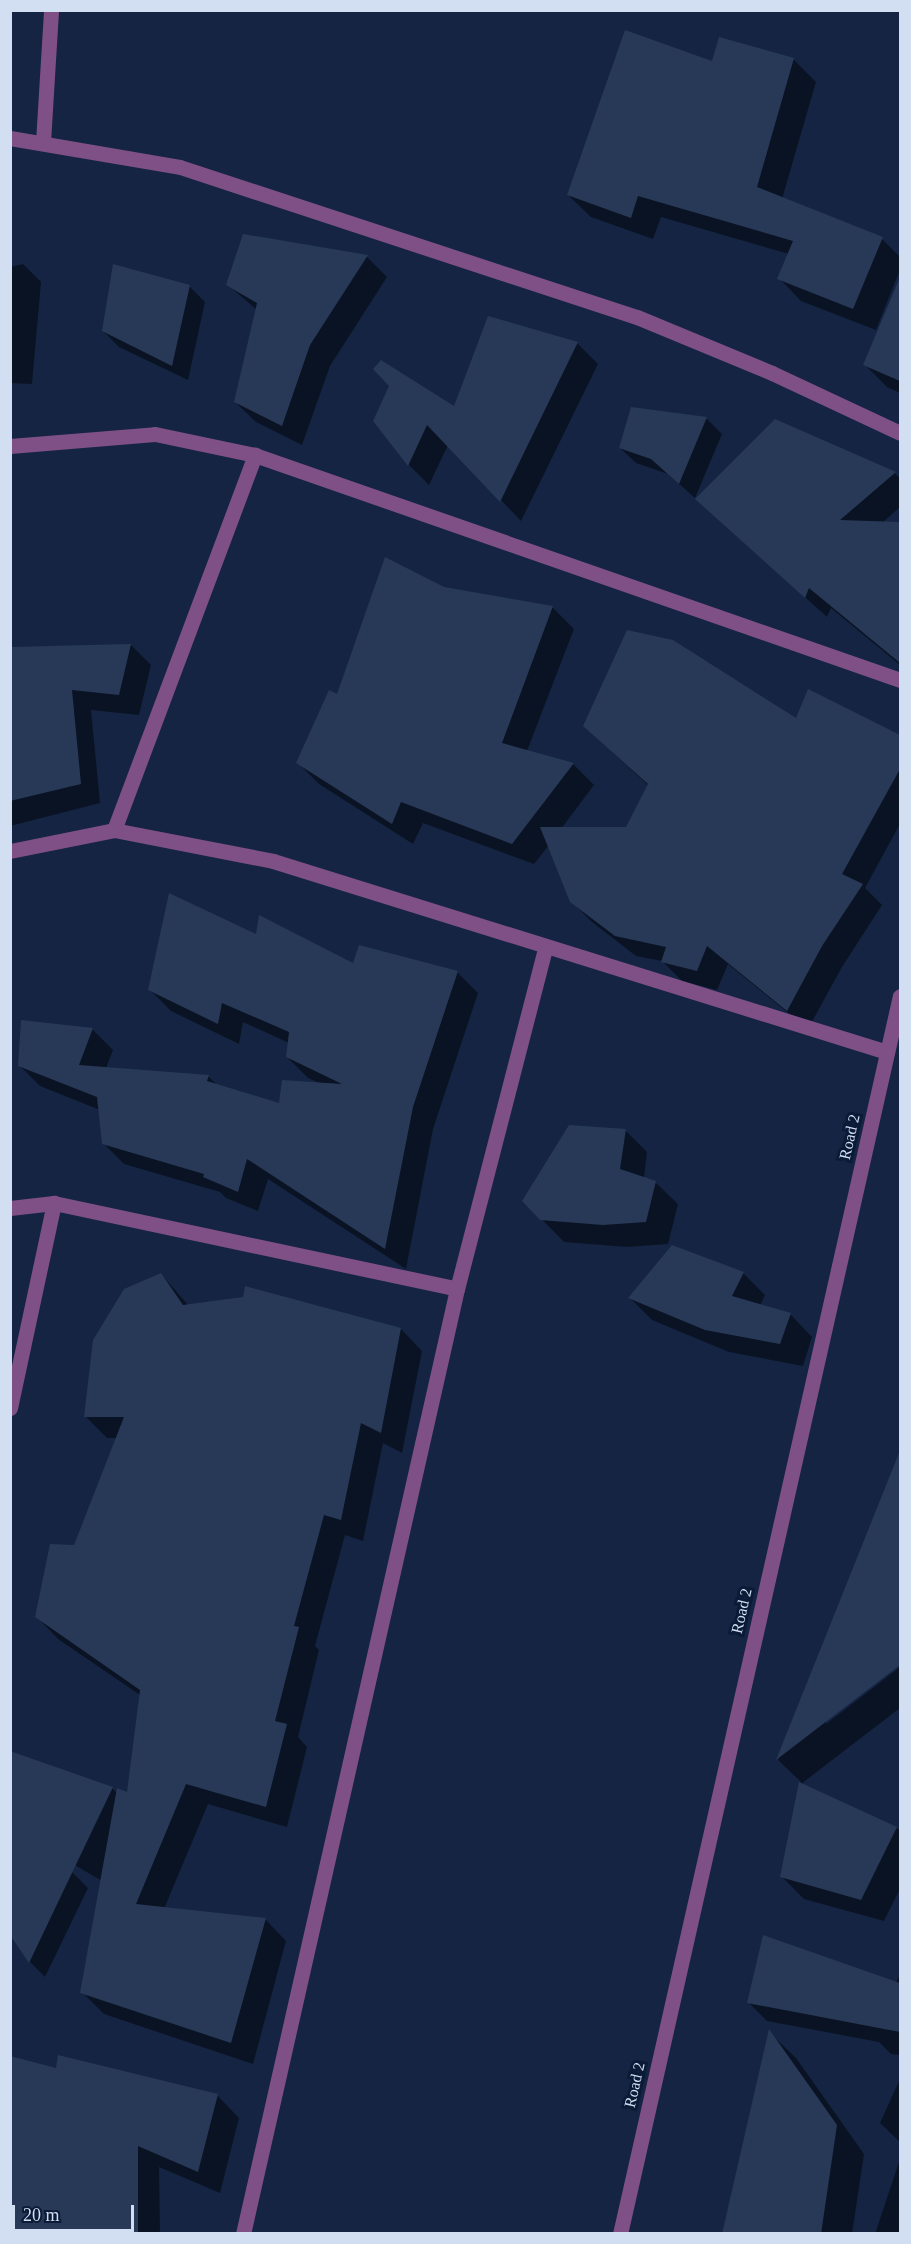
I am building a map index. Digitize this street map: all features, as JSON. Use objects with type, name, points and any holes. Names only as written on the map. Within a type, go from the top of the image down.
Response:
[{"type":"street","points":[[43,142],[51,10]]},
{"type":"street","points":[[10,138],[180,167],[637,317],[772,373],[900,433]]},
{"type":"street","points":[[10,446],[155,434],[255,455],[900,680]]},
{"type":"street","points":[[114,830],[255,455]]},
{"type":"street","points":[[10,851],[114,830],[273,861],[545,948],[887,1052]]},
{"type":"street","points":[[243,2234],[457,1289],[545,948]]},
{"type":"street","name":"Road 2","points":[[620,2234],[900,996]]},
{"type":"street","points":[[10,1208],[54,1203],[457,1289]]},
{"type":"street","points":[[10,1408],[54,1203]]},
{"type":"building","points":[[625,30],[712,61],[719,37],[794,58],[757,187],[883,237],[853,309],[777,279],[793,241],[638,196],[631,218],[567,195]]},
{"type":"building","points":[[243,234],[368,255],[310,345],[282,426],[234,402],[257,303],[226,285]]},
{"type":"building","points":[[113,264],[190,285],[172,366],[102,331]]},
{"type":"building","points":[[900,277],[900,381],[863,365]]},
{"type":"building","points":[[488,316],[578,342],[500,502],[427,425],[408,466],[373,421],[389,386],[373,369],[381,360],[454,406]]},
{"type":"building","points":[[631,407],[707,417],[679,484],[651,459],[619,448]]},
{"type":"building","points":[[775,419],[896,472],[840,520],[900,522],[900,663],[809,588],[805,598],[695,499]]},
{"type":"building","points":[[385,557],[444,587],[553,606],[502,743],[574,763],[512,844],[401,802],[392,824],[296,763],[329,690],[337,694]]},
{"type":"building","points":[[627,630],[673,640],[796,718],[808,689],[900,735],[900,769],[842,874],[863,884],[822,946],[787,1011],[707,946],[697,971],[661,962],[666,947],[615,936],[570,902],[540,827],[626,827],[648,784],[583,726]]},
{"type":"building","points":[[131,644],[119,695],[72,690],[81,784],[10,801],[10,647]]},
{"type":"building","points":[[169,893],[256,934],[259,915],[353,963],[359,945],[458,971],[413,1107],[385,1249],[247,1159],[238,1192],[203,1177],[204,1174],[102,1144],[97,1097],[18,1066],[21,1020],[93,1028],[79,1065],[209,1075],[207,1081],[279,1103],[282,1080],[342,1084],[286,1057],[289,1032],[222,1003],[218,1024],[148,990]]},
{"type":"building","points":[[569,1125],[626,1129],[620,1169],[656,1181],[646,1222],[603,1225],[540,1220],[522,1201]]},
{"type":"building","points":[[672,1245],[744,1272],[732,1296],[791,1313],[780,1344],[705,1330],[628,1298]]},
{"type":"building","points":[[161,1273],[183,1305],[243,1297],[245,1286],[401,1328],[381,1433],[361,1423],[341,1520],[324,1515],[294,1626],[299,1627],[275,1721],[287,1724],[266,1807],[186,1784],[136,1904],[266,1918],[231,2043],[80,1993],[117,1788],[127,1792],[140,1690],[35,1617],[50,1544],[74,1545],[124,1417],[84,1417],[93,1340],[124,1289]]},
{"type":"building","points":[[899,1453],[900,1665],[776,1760]]},
{"type":"building","points":[[10,1751],[113,1787],[29,1963],[10,1935]]},
{"type":"building","points":[[799,1782],[897,1827],[861,1900],[780,1877]]},
{"type":"building","points":[[763,1935],[900,1983],[900,2032],[747,2003]]},
{"type":"building","points":[[769,2029],[837,2125],[821,2234],[722,2234]]},
{"type":"building","points":[[58,2055],[218,2094],[198,2172],[138,2146],[138,2234],[10,2234],[10,2056],[56,2068]]}]
